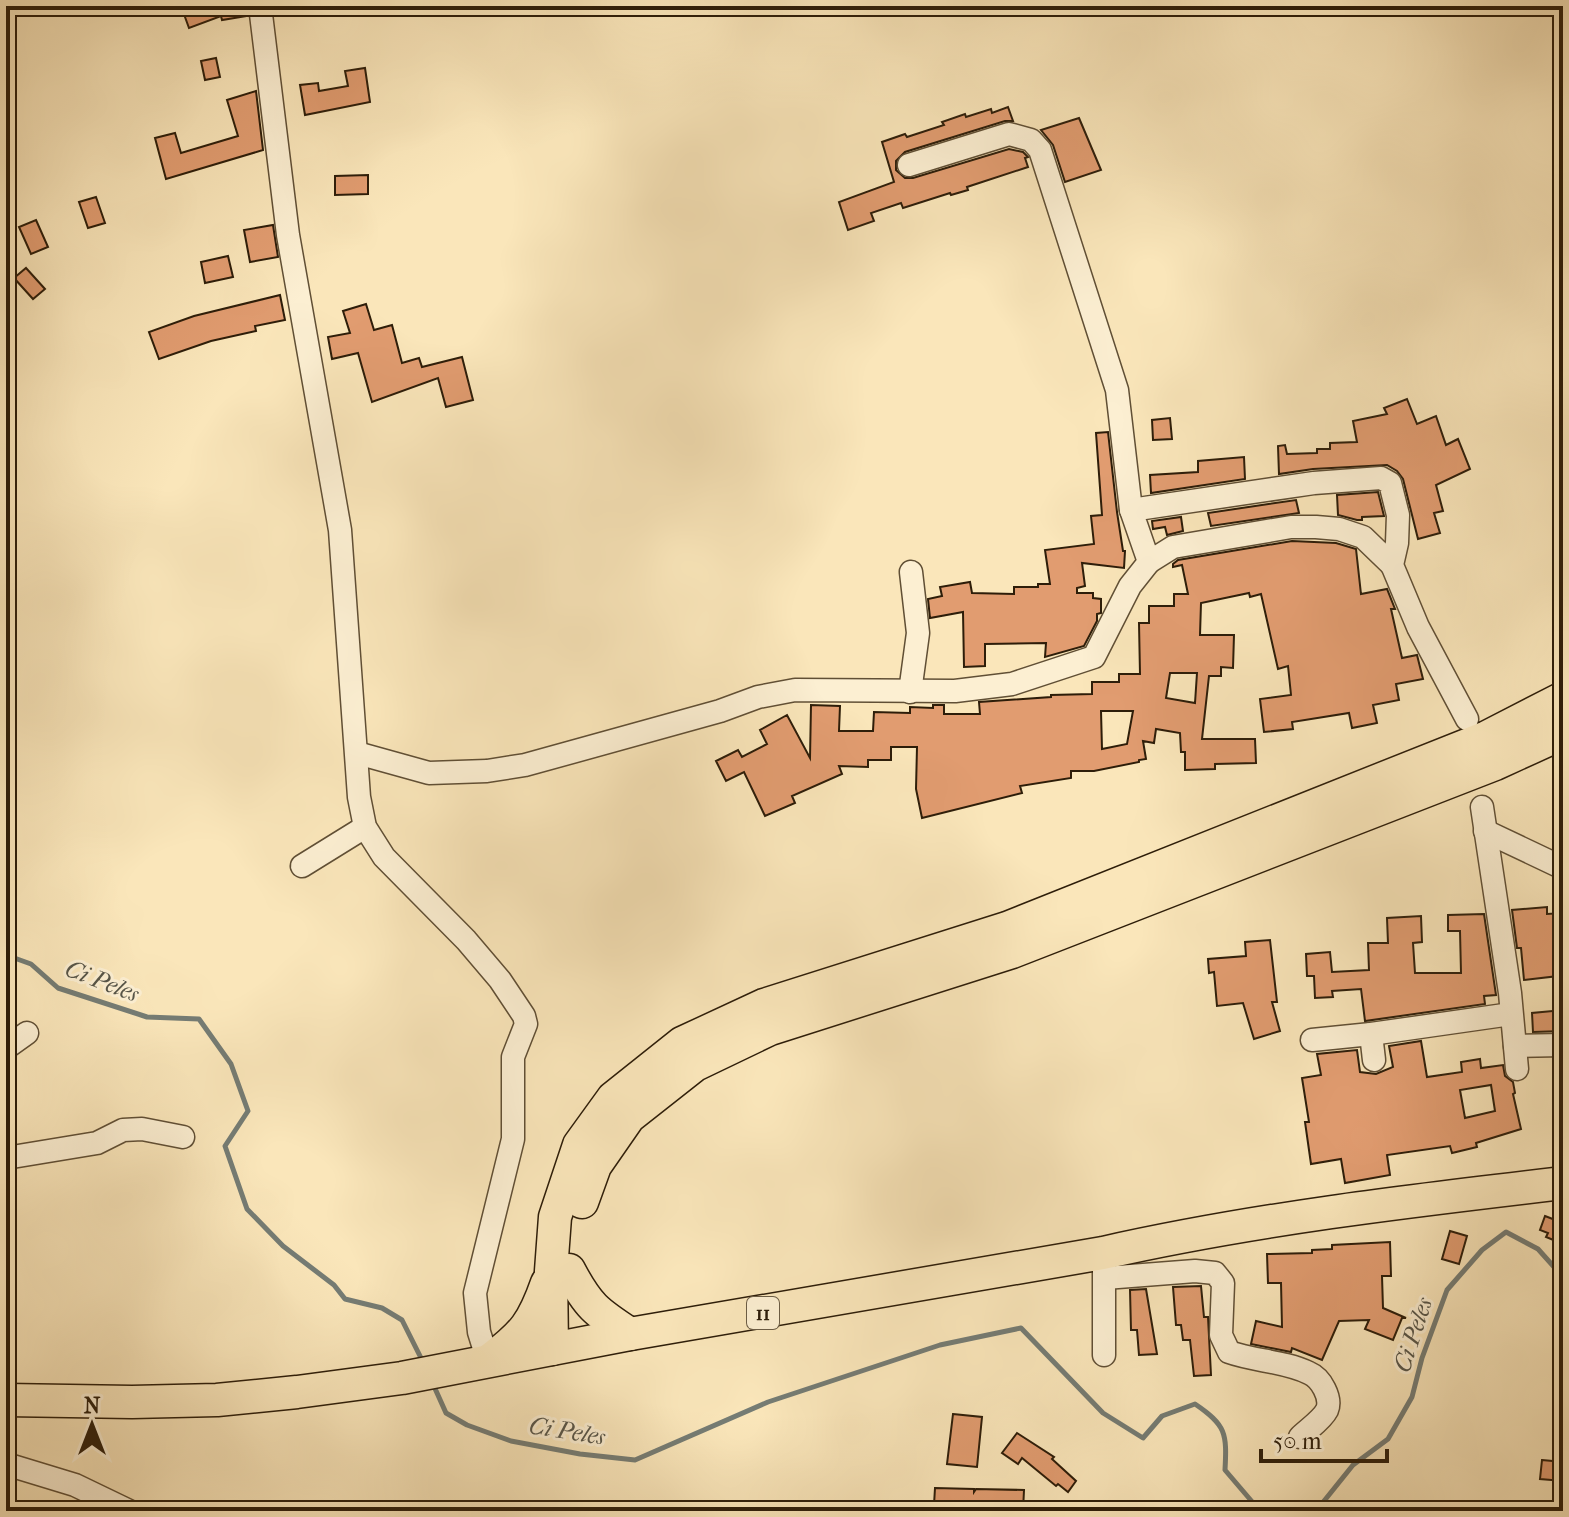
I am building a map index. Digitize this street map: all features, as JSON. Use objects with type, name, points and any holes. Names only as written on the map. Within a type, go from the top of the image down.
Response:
[{"type":"highway","points":[[562,1347],[555,1217],[579,1145],[613,1098],[682,1043],[764,1005],[1022,922],[1487,737],[1563,698]]},
{"type":"highway","points":[[488,1361],[520,1337],[536,1313],[560,1270],[595,1166],[629,1117],[695,1065],[770,1029],[1012,952],[1495,764],[1563,733]]},
{"type":"highway","name":"11","points":[[6,1400],[217,1400],[402,1378],[630,1334],[1104,1266],[1163,1239],[1315,1215],[1563,1183]]},
{"type":"highway","points":[[560,1270],[585,1301],[604,1318],[630,1334]]},
{"type":"street","points":[[260,6],[288,235],[340,530],[359,797],[365,827],[384,857],[466,940],[500,980],[526,1024],[513,1057],[513,1139],[475,1293],[479,1332],[488,1361]]},
{"type":"street","points":[[909,165],[1009,134],[1031,140],[1040,150],[1117,390],[1131,510],[1149,562]]},
{"type":"street","points":[[1131,510],[1314,483],[1381,478],[1390,483],[1398,515],[1392,565]]},
{"type":"street","points":[[357,753],[429,773],[487,771],[553,758],[720,711],[758,697],[795,690],[955,691],[1012,684],[1094,657],[1130,586],[1149,562],[1173,547],[1291,527],[1339,529],[1363,537],[1392,565],[1418,627],[1467,719]]},
{"type":"street","points":[[910,692],[918,633],[911,572]]},
{"type":"street","points":[[1482,807],[1510,993],[1517,1069]]},
{"type":"street","points":[[302,866],[365,827]]},
{"type":"street","points":[[1485,831],[1563,868]]},
{"type":"street","points":[[1312,1040],[1511,1014]]},
{"type":"street","points":[[6,1048],[27,1033]]},
{"type":"street","points":[[1371,1034],[1374,1060]]},
{"type":"street","points":[[1515,1046],[1563,1045]]},
{"type":"street","points":[[6,1158],[97,1143],[123,1130],[142,1129],[183,1137]]},
{"type":"street","points":[[1104,1355],[1104,1266],[1215,1273],[1223,1283],[1221,1335],[1229,1352],[1308,1372],[1327,1396],[1325,1414],[1300,1437]]},
{"type":"street","points":[[6,1464],[75,1485],[129,1511]]},
{"type":"building","points":[[181,6],[246,6],[247,16],[222,20],[221,16],[189,28]]},
{"type":"building","points":[[216,58],[220,77],[205,80],[201,61]]},
{"type":"building","points":[[365,68],[370,102],[305,115],[300,85],[318,83],[319,91],[348,86],[345,71]]},
{"type":"building","points":[[256,91],[263,150],[166,179],[155,138],[175,133],[181,153],[238,136],[227,100]]},
{"type":"building","points":[[1008,107],[1013,121],[905,152],[896,161],[896,170],[905,178],[913,178],[1009,149],[1023,152],[1028,157],[1025,158],[1028,167],[951,195],[903,208],[901,203],[871,213],[874,221],[848,230],[839,202],[894,182],[882,142],[944,125],[942,122],[965,114],[966,117],[991,109],[992,113]]},
{"type":"building","points":[[1079,118],[1101,170],[1065,182],[1053,145],[1041,130]]},
{"type":"building","points":[[368,175],[368,194],[335,195],[335,176]]},
{"type":"building","points":[[96,197],[105,223],[88,228],[79,202]]},
{"type":"building","points":[[36,220],[48,247],[31,254],[19,227]]},
{"type":"building","points":[[273,225],[278,257],[250,262],[244,230]]},
{"type":"building","points":[[228,256],[233,277],[205,283],[201,262]]},
{"type":"building","points":[[26,268],[45,289],[33,299],[14,278]]},
{"type":"building","points":[[280,295],[285,320],[255,326],[256,331],[211,341],[159,359],[149,332],[194,316]]},
{"type":"building","points":[[366,304],[374,330],[392,325],[402,363],[419,358],[422,367],[462,357],[473,400],[446,407],[438,378],[372,402],[358,353],[332,359],[328,337],[350,333],[343,311]]},
{"type":"building","points":[[1407,399],[1417,424],[1436,416],[1446,445],[1458,439],[1470,469],[1436,485],[1443,511],[1434,513],[1440,533],[1418,539],[1403,479],[1387,465],[1279,474],[1278,446],[1285,445],[1287,454],[1317,453],[1317,449],[1330,449],[1330,443],[1357,442],[1353,421],[1387,414],[1384,408]]},
{"type":"building","points":[[1170,418],[1172,439],[1153,440],[1152,420]]},
{"type":"building","points":[[1108,432],[1117,512],[1125,551],[1124,568],[1082,563],[1085,586],[1077,588],[1077,593],[1093,593],[1093,598],[1101,599],[1101,613],[1097,614],[1097,621],[1084,646],[1045,657],[1046,643],[985,644],[985,666],[964,667],[963,612],[930,618],[928,599],[942,596],[940,587],[970,582],[972,593],[1014,594],[1014,587],[1050,584],[1045,550],[1094,544],[1091,516],[1102,515],[1096,433]]},
{"type":"building","points":[[1244,457],[1245,479],[1151,493],[1150,475],[1198,472],[1198,461]]},
{"type":"building","points":[[1378,492],[1384,516],[1357,520],[1338,515],[1337,495]]},
{"type":"building","points":[[1296,500],[1299,513],[1211,526],[1208,513]]},
{"type":"building","points":[[1181,517],[1183,531],[1167,535],[1165,527],[1153,529],[1152,521]]},
{"type":"building","points":[[1292,541],[1336,543],[1356,549],[1361,594],[1387,589],[1395,609],[1391,609],[1402,658],[1417,655],[1423,679],[1396,684],[1399,700],[1373,705],[1377,723],[1352,728],[1349,713],[1292,722],[1293,729],[1264,732],[1260,699],[1291,695],[1288,666],[1278,669],[1261,594],[1250,597],[1249,593],[1201,603],[1200,635],[1234,635],[1233,668],[1221,667],[1221,676],[1209,676],[1202,739],[1255,739],[1256,763],[1215,764],[1215,769],[1185,770],[1185,752],[1181,752],[1180,733],[1156,729],[1154,743],[1143,741],[1146,759],[1139,762],[1094,771],[1071,771],[1071,778],[1020,786],[1022,793],[922,818],[916,789],[917,747],[891,747],[891,760],[868,760],[868,767],[839,766],[842,774],[792,796],[795,803],[765,816],[744,772],[726,781],[716,761],[738,750],[742,757],[767,744],[760,730],[787,715],[810,758],[811,705],[840,706],[839,731],[873,731],[874,712],[910,713],[910,707],[944,705],[944,714],[980,714],[979,702],[1092,694],[1092,682],[1119,682],[1119,674],[1140,674],[1139,623],[1149,623],[1149,606],[1174,606],[1174,594],[1188,594],[1182,565],[1173,567],[1178,560]],"holes":[[[1170,673],[1197,673],[1195,703],[1166,698]],[[1101,711],[1133,711],[1127,744],[1102,749]]]},
{"type":"building","points":[[1547,907],[1547,914],[1563,913],[1563,932],[1554,933],[1558,976],[1524,980],[1521,948],[1517,948],[1512,910]]},
{"type":"building","points":[[1484,914],[1496,995],[1484,996],[1485,1004],[1365,1021],[1361,989],[1332,991],[1333,997],[1315,998],[1314,976],[1307,976],[1306,954],[1330,952],[1332,972],[1369,970],[1368,943],[1388,943],[1387,918],[1421,916],[1422,942],[1413,943],[1415,973],[1461,973],[1460,931],[1448,931],[1448,915]]},
{"type":"building","points":[[1270,940],[1277,1002],[1272,1002],[1280,1031],[1254,1039],[1243,1003],[1217,1006],[1214,972],[1209,973],[1208,959],[1246,956],[1245,942]]},
{"type":"building","points":[[1563,1010],[1563,1031],[1533,1032],[1532,1013]]},
{"type":"building","points":[[1421,1041],[1427,1077],[1462,1072],[1461,1062],[1480,1059],[1481,1068],[1503,1065],[1505,1076],[1513,1082],[1521,1129],[1476,1143],[1477,1147],[1452,1153],[1450,1146],[1387,1155],[1390,1175],[1345,1183],[1341,1159],[1311,1164],[1302,1078],[1321,1075],[1317,1054],[1357,1050],[1360,1072],[1376,1074],[1393,1067],[1389,1046]],"holes":[[[1491,1085],[1495,1111],[1465,1118],[1460,1090]]]},
{"type":"building","points":[[1545,1216],[1563,1223],[1563,1244],[1546,1237],[1548,1233],[1540,1230]]},
{"type":"building","points":[[1450,1231],[1467,1236],[1459,1264],[1442,1259]]},
{"type":"building","points":[[1390,1242],[1391,1276],[1382,1276],[1383,1308],[1406,1318],[1402,1318],[1393,1340],[1365,1329],[1369,1320],[1339,1321],[1322,1360],[1292,1348],[1291,1352],[1251,1344],[1256,1321],[1282,1327],[1281,1283],[1268,1283],[1267,1254],[1312,1253],[1312,1250],[1332,1249],[1332,1245]]},
{"type":"building","points":[[1201,1286],[1204,1317],[1208,1317],[1211,1375],[1194,1376],[1190,1340],[1183,1340],[1181,1325],[1176,1325],[1173,1287]]},
{"type":"building","points":[[1146,1289],[1157,1354],[1139,1355],[1137,1330],[1131,1330],[1130,1290]]},
{"type":"building","points":[[953,1414],[982,1417],[977,1467],[947,1464]]},
{"type":"building","points":[[1017,1433],[1054,1457],[1052,1459],[1076,1481],[1068,1492],[1022,1458],[1018,1464],[1002,1453]]},
{"type":"building","points":[[1542,1460],[1563,1462],[1563,1481],[1540,1479]]},
{"type":"building","points":[[935,1488],[974,1489],[974,1492],[976,1489],[1024,1490],[1023,1511],[991,1511],[991,1506],[934,1505]]},
{"type":"waterway","name":"Ci Peles","points":[[6,955],[31,964],[58,988],[147,1017],[199,1019],[231,1064],[248,1111],[225,1146],[247,1209],[283,1246],[334,1285],[345,1299],[382,1308],[402,1320],[424,1364]]},
{"type":"waterway","name":"Ci Peles","points":[[1316,1511],[1353,1465],[1388,1439],[1412,1397],[1422,1358],[1447,1290],[1482,1250],[1506,1232],[1538,1249],[1563,1277]]},
{"type":"waterway","name":"Ci Peles","points":[[433,1384],[446,1413],[467,1425],[511,1441],[635,1460],[768,1402],[940,1345],[1021,1328],[1103,1413],[1143,1438],[1162,1416],[1195,1404],[1205,1411],[1219,1424],[1225,1438],[1225,1470],[1260,1511]]}]
